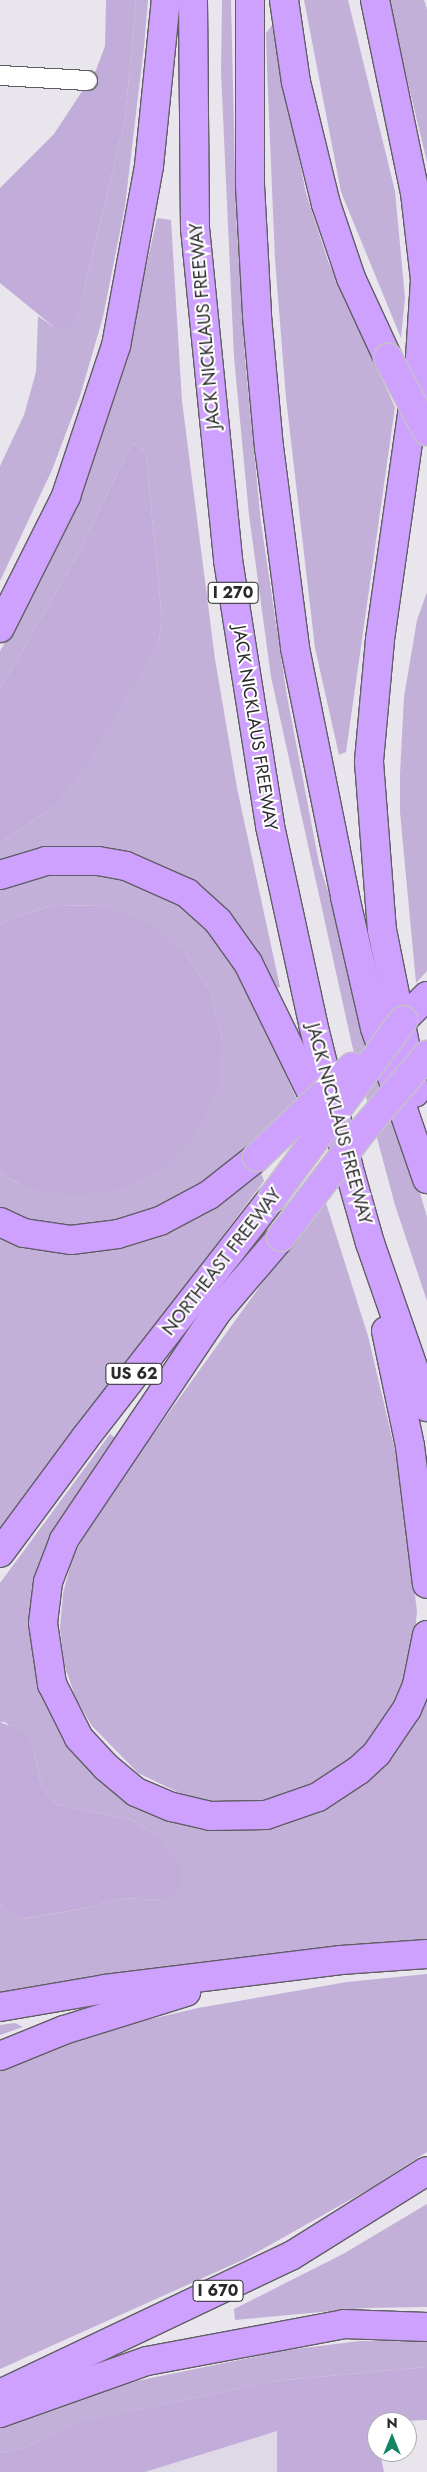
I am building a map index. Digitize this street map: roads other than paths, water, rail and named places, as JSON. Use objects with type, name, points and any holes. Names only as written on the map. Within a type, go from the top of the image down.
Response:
[{"type":"highway","points":[[0,628],[66,496],[116,346],[149,166],[166,0]]},
{"type":"highway","name":"JACK NICKLAUS FREEWAY","points":[[193,0],[195,228],[228,560],[270,826],[313,1024],[351,1176],[370,1243],[427,1407]]},
{"type":"highway","name":"I 270","points":[[250,0],[250,185],[257,316],[282,556],[299,667],[373,1019],[424,1168]]},
{"type":"highway","points":[[284,0],[296,82],[326,204],[351,278],[388,358],[427,431]]},
{"type":"highway","points":[[375,0],[415,193],[425,280],[420,358],[379,649],[369,762],[382,930],[416,1098],[424,1168]]},
{"type":"highway","points":[[0,875],[46,861],[98,861],[126,866],[187,893],[218,921],[248,963],[351,1176]]},
{"type":"highway","name":"NORTHEAST FREEWAY","points":[[0,1553],[85,1438],[272,1198],[403,1020],[427,996]]},
{"type":"highway","points":[[0,1222],[24,1232],[70,1240],[118,1234],[160,1221],[210,1195],[257,1157],[403,1020]]},
{"type":"highway","points":[[427,1055],[363,1130],[281,1237],[217,1312],[64,1540],[48,1582],[43,1623],[52,1684],[79,1738],[106,1767],[136,1792],[172,1806],[210,1816],[266,1815],[318,1798],[359,1770],[377,1753],[407,1709],[419,1676],[427,1636]]},
{"type":"highway","points":[[370,1243],[410,1446],[427,1584]]},
{"type":"highway","points":[[0,2007],[106,1989],[341,1960],[427,1954]]},
{"type":"highway","points":[[0,2056],[64,2030],[252,1972]]},
{"type":"highway","name":"I 670","points":[[0,2394],[291,2256],[427,2171]]},
{"type":"highway","points":[[0,2413],[147,2361],[344,2324],[427,2327]]},
{"type":"street","points":[[0,75],[87,80]]}]
